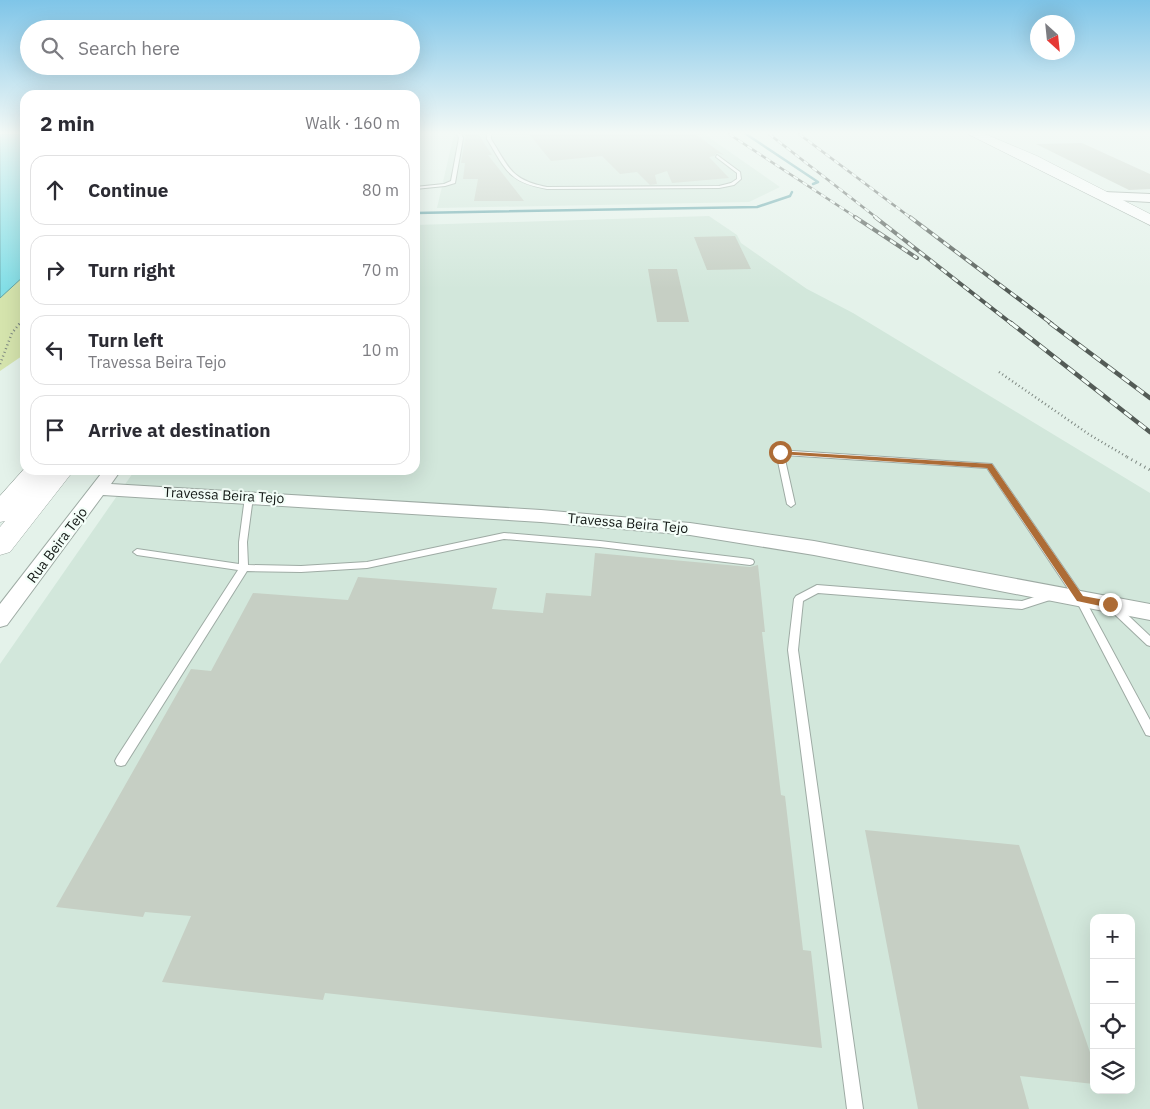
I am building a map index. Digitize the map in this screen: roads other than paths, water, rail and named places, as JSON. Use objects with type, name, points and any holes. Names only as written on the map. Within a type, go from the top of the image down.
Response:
[{"type":"main road","points":[[1084,186],[1150,220]]},
{"type":"main road","points":[[0,513],[33,475]]},
{"type":"main road","points":[[0,545],[58,475]]},
{"type":"street","points":[[1104,196],[1150,198]]},
{"type":"street","name":"Rua Beira Tejo","points":[[0,619],[109,475]]},
{"type":"street","name":"Travessa Beira Tejo","points":[[99,489],[532,515],[690,529],[814,548],[1150,612]]},
{"type":"lane","points":[[420,187],[437,186]]},
{"type":"lane","points":[[532,186],[546,188],[719,186]]},
{"type":"lane","points":[[791,504],[780,452],[989,466],[1080,598],[1150,731]]},
{"type":"lane","points":[[121,761],[244,568],[244,542],[249,497]]},
{"type":"lane","points":[[137,552],[244,568],[301,568],[367,565],[504,536],[600,544],[750,562]]},
{"type":"lane","points":[[855,1109],[793,650],[798,599],[817,589],[1022,605],[1055,594]]},
{"type":"lane","points":[[1110,604],[1150,642]]},
{"type":"water","points":[[0,186],[20,186],[20,280],[0,298]]},
{"type":"waterway","points":[[420,213],[757,207],[790,196],[792,192]]},
{"type":"railway","points":[[808,186],[857,218]]},
{"type":"railway","points":[[836,186],[877,218]]},
{"type":"railway","points":[[868,186],[911,218]]},
{"type":"railway","points":[[855,217],[917,258]]},
{"type":"railway","points":[[875,217],[1012,324]]},
{"type":"railway","points":[[910,217],[1052,324]]},
{"type":"railway","points":[[1011,323],[1150,432]]},
{"type":"railway","points":[[1050,323],[1150,398]]}]
